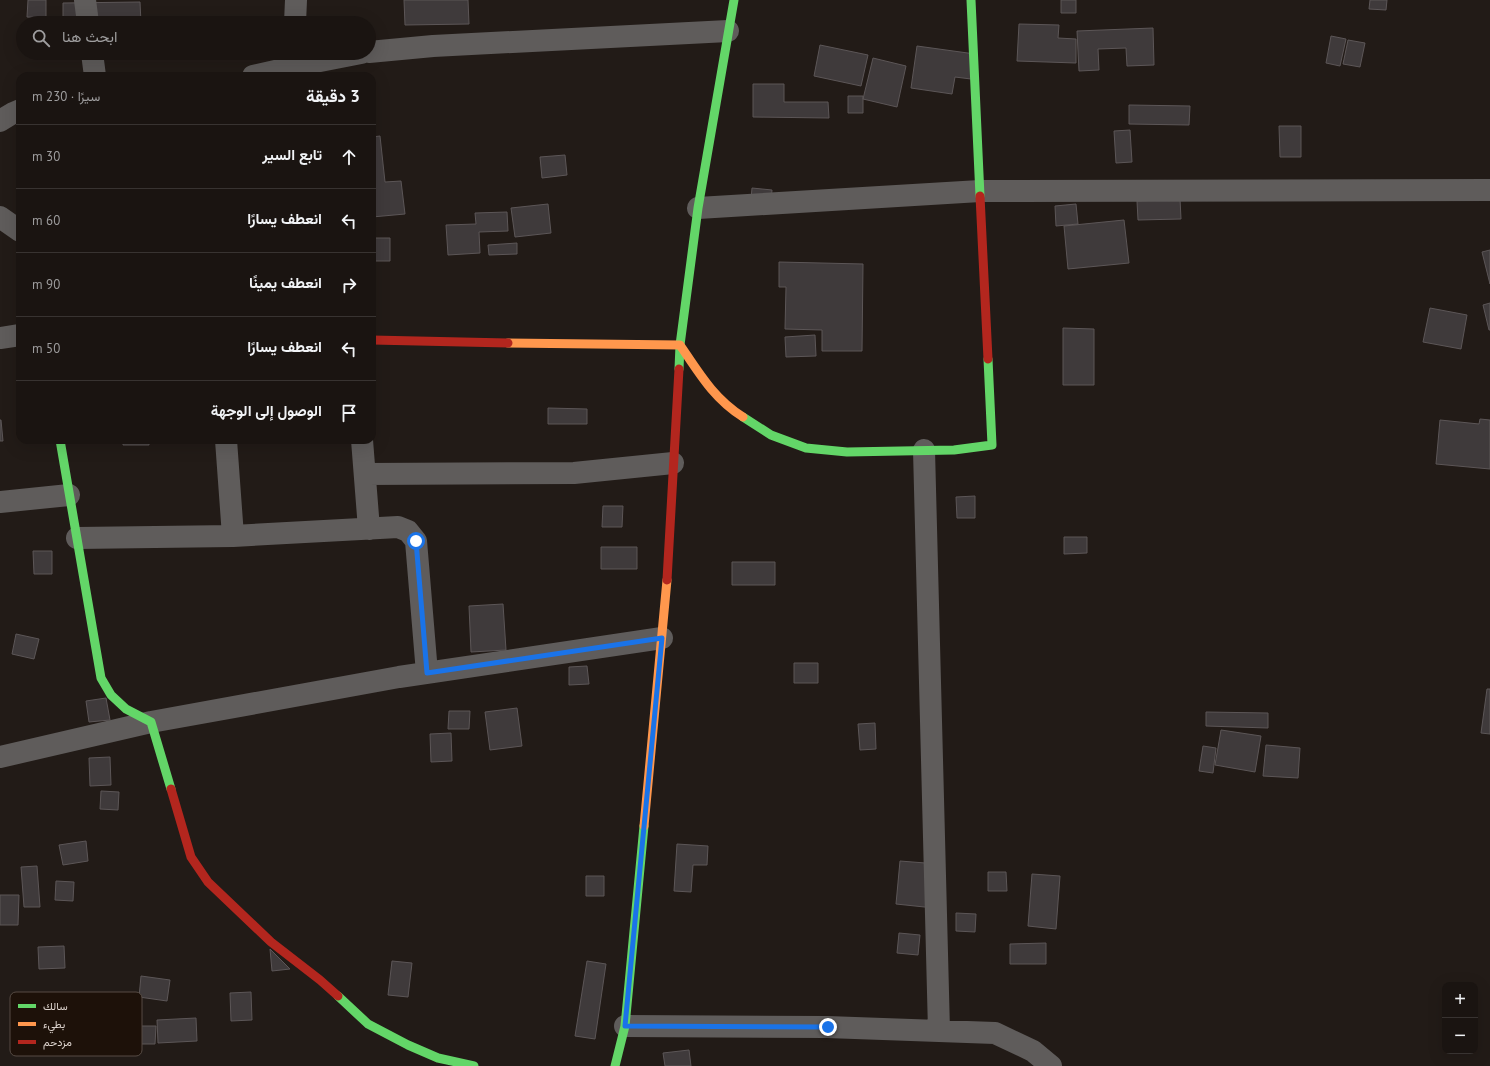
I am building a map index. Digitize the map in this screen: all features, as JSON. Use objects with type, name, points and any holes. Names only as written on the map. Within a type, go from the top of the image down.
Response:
[{"type":"street","points":[[85,0],[87,16]]},
{"type":"street","points":[[295,16],[296,0]]},
{"type":"street","points":[[615,1066],[625,1026],[666,597],[680,345],[698,208],[734,0]]},
{"type":"street","points":[[680,345],[710,389],[730,409],[771,435],[806,448],[847,452],[954,450],[992,445],[971,0]]},
{"type":"street","points":[[376,51],[433,46],[728,31]]},
{"type":"street","points":[[93,60],[94,72]]},
{"type":"street","points":[[264,72],[295,60]]},
{"type":"street","points":[[0,121],[16,112]]},
{"type":"street","points":[[698,208],[980,191],[1490,190]]},
{"type":"street","points":[[0,218],[16,228]]},
{"type":"street","points":[[0,338],[16,336]]},
{"type":"street","points":[[376,340],[680,345]]},
{"type":"street","points":[[61,444],[101,678],[111,695],[126,709],[151,722],[191,857],[208,882],[234,908],[271,942],[320,980],[368,1024],[438,1062],[474,1066]]},
{"type":"street","points":[[226,444],[234,536]]},
{"type":"street","points":[[362,444],[369,529]]},
{"type":"street","points":[[924,450],[939,1031]]},
{"type":"street","points":[[365,474],[574,473],[673,462]]},
{"type":"street","points":[[0,502],[69,495]]},
{"type":"street","points":[[77,538],[234,536],[398,527],[408,531],[416,541],[427,673]]},
{"type":"street","points":[[0,757],[151,722],[427,673],[662,638]]},
{"type":"street","points":[[625,1026],[828,1027],[995,1033],[1033,1050],[1051,1066]]},
{"type":"building","points":[[28,0],[46,0],[46,16],[27,16]]},
{"type":"building","points":[[404,0],[468,0],[469,24],[405,25]]},
{"type":"building","points":[[1061,0],[1076,0],[1076,13],[1061,13]]},
{"type":"building","points":[[1370,0],[1387,0],[1386,10],[1369,9]]},
{"type":"building","points":[[140,2],[141,16],[63,16],[63,3]]},
{"type":"building","points":[[1019,24],[1059,25],[1058,38],[1076,39],[1076,63],[1017,61]]},
{"type":"building","points":[[1153,28],[1154,65],[1127,66],[1126,48],[1098,49],[1099,70],[1079,71],[1077,31]]},
{"type":"building","points":[[1331,36],[1346,39],[1340,66],[1326,63]]},
{"type":"building","points":[[1348,40],[1365,43],[1360,67],[1343,64]]},
{"type":"building","points":[[820,45],[868,55],[861,86],[814,76]]},
{"type":"building","points":[[917,46],[975,54],[971,79],[955,77],[952,94],[911,88]]},
{"type":"building","points":[[873,58],[906,66],[897,107],[863,99]]},
{"type":"building","points":[[753,84],[784,84],[784,102],[828,102],[829,118],[753,117]]},
{"type":"building","points":[[848,96],[863,96],[863,113],[848,113]]},
{"type":"building","points":[[1129,105],[1190,106],[1189,125],[1129,124]]},
{"type":"building","points":[[1279,126],[1301,126],[1301,157],[1280,157]]},
{"type":"building","points":[[1130,130],[1132,162],[1116,163],[1114,131]]},
{"type":"building","points":[[376,136],[380,136],[385,182],[401,181],[405,214],[376,217]]},
{"type":"building","points":[[565,155],[567,175],[542,178],[540,157]]},
{"type":"building","points":[[752,188],[772,190],[770,213],[750,211]]},
{"type":"building","points":[[1180,199],[1181,219],[1138,220],[1137,201]]},
{"type":"building","points":[[548,204],[551,233],[515,237],[511,208]]},
{"type":"building","points":[[1076,204],[1078,224],[1056,226],[1055,206]]},
{"type":"building","points":[[507,212],[508,231],[479,232],[480,253],[448,255],[446,225],[476,224],[475,213]]},
{"type":"building","points":[[1124,220],[1129,263],[1068,269],[1064,226]]},
{"type":"building","points":[[376,238],[390,238],[390,261],[376,261]]},
{"type":"building","points":[[517,243],[517,254],[489,255],[488,245]]},
{"type":"building","points":[[1490,250],[1490,284],[1482,252]]},
{"type":"building","points":[[779,262],[863,264],[862,351],[822,351],[822,330],[785,329],[786,287],[779,287]]},
{"type":"building","points":[[1490,303],[1490,330],[1489,330],[1483,305]]},
{"type":"building","points":[[1430,308],[1467,315],[1461,349],[1423,342]]},
{"type":"building","points":[[1063,328],[1094,329],[1094,385],[1063,385]]},
{"type":"building","points":[[815,335],[816,356],[786,357],[785,337]]},
{"type":"building","points":[[548,408],[587,409],[587,424],[548,424]]},
{"type":"building","points":[[1480,419],[1490,420],[1490,469],[1436,464],[1440,420],[1479,424]]},
{"type":"building","points":[[1,420],[3,441],[0,441]]},
{"type":"building","points":[[123,444],[149,444],[149,445]]},
{"type":"building","points":[[975,496],[975,518],[957,518],[956,497]]},
{"type":"building","points":[[603,506],[623,506],[622,527],[602,527]]},
{"type":"building","points":[[1064,537],[1087,537],[1087,553],[1064,554]]},
{"type":"building","points":[[601,547],[637,547],[637,569],[601,569]]},
{"type":"building","points":[[33,551],[52,551],[52,574],[34,574]]},
{"type":"building","points":[[732,562],[775,562],[775,585],[732,585]]},
{"type":"building","points":[[503,604],[506,650],[471,652],[469,606]]},
{"type":"building","points":[[16,634],[39,639],[34,659],[12,654]]},
{"type":"building","points":[[794,663],[818,663],[818,683],[794,683]]},
{"type":"building","points":[[587,666],[589,684],[569,685],[569,667]]},
{"type":"building","points":[[1487,689],[1490,689],[1490,734],[1481,733]]},
{"type":"building","points":[[106,698],[110,720],[89,722],[86,701]]},
{"type":"building","points":[[517,708],[522,746],[490,750],[485,712]]},
{"type":"building","points":[[449,711],[470,711],[469,729],[448,729]]},
{"type":"building","points":[[1206,712],[1268,713],[1268,728],[1206,726]]},
{"type":"building","points":[[875,723],[876,749],[860,750],[858,724]]},
{"type":"building","points":[[1221,730],[1261,736],[1255,772],[1215,765]]},
{"type":"building","points":[[451,733],[452,761],[431,762],[430,734]]},
{"type":"building","points":[[1266,745],[1300,748],[1298,778],[1263,776]]},
{"type":"building","points":[[1203,746],[1216,748],[1213,773],[1199,771]]},
{"type":"building","points":[[110,757],[111,785],[90,786],[89,758]]},
{"type":"building","points":[[101,791],[119,792],[118,810],[100,809]]},
{"type":"building","points":[[86,841],[88,861],[63,865],[59,845]]},
{"type":"building","points":[[677,844],[708,846],[707,865],[693,865],[691,892],[674,891]]},
{"type":"building","points":[[900,861],[938,864],[934,908],[896,904]]},
{"type":"building","points":[[37,866],[40,907],[24,907],[21,867]]},
{"type":"building","points":[[988,872],[1006,872],[1007,891],[988,891]]},
{"type":"building","points":[[1032,874],[1060,876],[1056,929],[1028,926]]},
{"type":"building","points":[[586,876],[604,876],[604,896],[586,896]]},
{"type":"building","points":[[56,881],[74,882],[73,901],[55,900]]},
{"type":"building","points":[[0,895],[19,895],[18,925],[0,925]]},
{"type":"building","points":[[956,913],[976,914],[975,932],[956,931]]},
{"type":"building","points":[[899,933],[920,935],[918,955],[897,953]]},
{"type":"building","points":[[1046,943],[1046,964],[1010,964],[1010,944]]},
{"type":"building","points":[[64,946],[65,968],[39,969],[38,947]]},
{"type":"building","points":[[270,949],[290,969],[272,971]]},
{"type":"building","points":[[392,961],[412,963],[408,997],[388,995]]},
{"type":"building","points":[[587,961],[606,964],[595,1039],[575,1036]]},
{"type":"building","points":[[141,976],[170,980],[167,1001],[142,997],[142,992],[139,992]]},
{"type":"building","points":[[251,992],[252,1020],[231,1021],[230,993]]},
{"type":"building","points":[[196,1018],[197,1041],[158,1043],[157,1020]]},
{"type":"building","points":[[142,1026],[156,1026],[155,1044],[142,1044]]},
{"type":"building","points":[[689,1050],[691,1066],[665,1066],[663,1053]]},
{"type":"traffic: fast","points":[[679,369],[680,345],[698,208],[734,0]]},
{"type":"traffic: fast","points":[[971,0],[980,196]]},
{"type":"traffic: fast","points":[[743,417],[771,435],[806,448],[847,452],[954,450],[992,445],[988,359]]},
{"type":"traffic: fast","points":[[61,444],[101,678],[111,695],[126,709],[151,722],[171,789]]},
{"type":"traffic: fast","points":[[615,1066],[625,1026],[644,826]]},
{"type":"traffic: fast","points":[[338,996],[368,1024],[408,1045],[438,1058],[474,1066]]},
{"type":"traffic: slow","points":[[508,343],[680,345],[715,394],[743,417]]},
{"type":"traffic: slow","points":[[644,826],[667,580]]},
{"type":"traffic: jam","points":[[980,196],[988,359]]},
{"type":"traffic: jam","points":[[376,340],[508,343]]},
{"type":"traffic: jam","points":[[667,580],[679,369]]},
{"type":"traffic: jam","points":[[171,789],[191,857],[208,882],[271,942],[338,996]]},
{"type":"route","points":[[416,541],[427,673],[662,638],[625,1026],[828,1027]]}]
